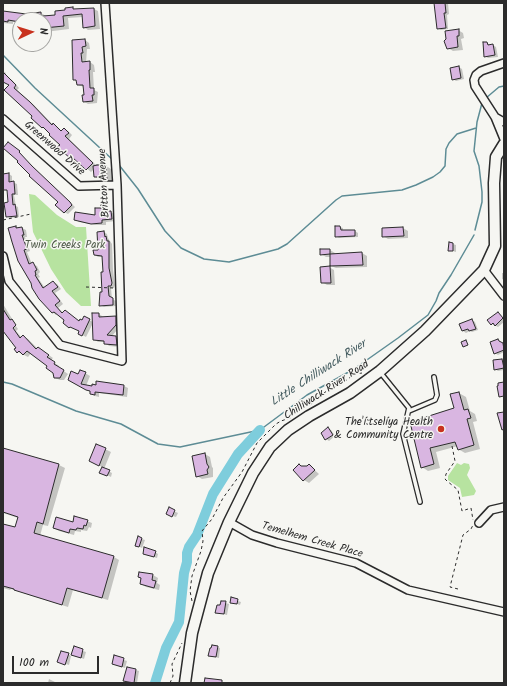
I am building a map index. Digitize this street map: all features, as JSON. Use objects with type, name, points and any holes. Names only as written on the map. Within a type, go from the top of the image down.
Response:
[{"type":"main road","name":"Chilliwack River Road","points":[[185,683],[189,650],[197,612],[208,573],[229,522],[253,473],[262,458],[278,439],[298,422],[350,393],[380,371],[425,330],[484,270],[495,246],[494,184],[496,157],[504,144]]},
{"type":"street","name":"Britton Avenue","points":[[3,256],[9,281],[60,345],[122,362],[117,185],[105,3]]},
{"type":"street","points":[[504,63],[481,71],[476,75],[474,80],[475,86],[495,117],[504,139]]},
{"type":"street","points":[[495,117],[504,122]]},
{"type":"street","name":"Greenwood Drive","points":[[3,119],[79,186],[117,185]]},
{"type":"street","points":[[484,270],[504,296]]},
{"type":"street","points":[[479,524],[491,510],[504,507]]},
{"type":"street","name":"Temelhem Creek Place","points":[[229,522],[252,535],[277,543],[356,563],[408,590],[504,612]]},
{"type":"lane","points":[[380,371],[408,406],[409,412],[403,434],[420,502]]},
{"type":"lane","points":[[409,412],[435,400],[437,394],[434,377]]},
{"type":"path","points":[[3,220],[31,214]]},
{"type":"path","points":[[86,287],[120,288]]},
{"type":"path","points":[[452,446],[455,461],[446,474],[445,479],[446,482],[458,490],[462,511],[471,508],[474,522],[471,529],[463,535],[450,587],[458,589]]},
{"type":"green space","name":"Twin Creeks Park","points":[[29,194],[35,195],[57,215],[76,227],[86,227],[91,306],[81,306],[66,292],[51,269],[33,232]]},
{"type":"green space","points":[[457,463],[461,465],[464,463],[469,464],[470,468],[467,475],[476,491],[474,495],[462,497],[460,488],[448,480],[448,476]]},
{"type":"building","points":[[434,3],[445,3],[446,13],[444,13],[446,28],[437,29]]},
{"type":"building","points":[[65,8],[94,8],[95,26],[83,28],[82,14],[63,16],[64,26],[52,27],[52,15],[55,15],[55,11],[65,10]]},
{"type":"building","points":[[3,11],[12,12],[12,21],[3,21]]},
{"type":"building","points":[[459,29],[459,36],[457,36],[458,47],[447,49],[444,41],[446,39],[445,31]]},
{"type":"building","points":[[85,39],[86,46],[82,47],[83,53],[81,53],[82,62],[90,61],[90,88],[94,88],[94,95],[92,95],[93,101],[83,102],[83,85],[77,85],[76,80],[73,80],[72,40]]},
{"type":"building","points":[[483,42],[487,42],[488,45],[493,44],[495,55],[484,57]]},
{"type":"building","points":[[459,66],[461,78],[452,80],[450,68]]},
{"type":"building","points":[[3,72],[16,85],[14,88],[52,125],[53,123],[61,131],[64,128],[69,133],[65,136],[93,163],[86,170],[72,157],[71,159],[57,147],[60,145],[49,135],[50,134],[31,118],[32,116],[4,90],[9,85],[3,82]]},
{"type":"building","points":[[8,142],[20,151],[19,152],[32,166],[70,202],[72,205],[64,213],[55,205],[58,202],[29,176],[30,175],[17,162],[18,161],[3,148]]},
{"type":"building","points":[[106,165],[107,179],[94,177],[93,166]]},
{"type":"building","points":[[9,173],[9,182],[14,181],[15,194],[12,194],[13,205],[15,204],[17,216],[6,217],[4,203],[8,202],[7,190],[3,190],[3,174]]},
{"type":"building","points":[[95,208],[101,208],[102,210],[107,209],[107,211],[111,211],[112,219],[102,220],[102,223],[91,224],[74,220],[75,212],[95,215]]},
{"type":"building","points":[[16,226],[16,228],[22,227],[24,235],[22,235],[27,249],[24,250],[29,264],[33,262],[37,270],[35,271],[35,275],[43,288],[53,281],[58,287],[52,291],[60,301],[55,305],[62,313],[65,310],[79,321],[80,319],[82,320],[84,316],[90,319],[82,336],[78,334],[79,331],[70,327],[69,328],[63,323],[64,320],[54,312],[52,313],[39,299],[32,288],[31,283],[18,261],[8,228]]},
{"type":"building","points":[[335,226],[340,226],[341,230],[355,230],[355,236],[335,237]]},
{"type":"building","points":[[403,227],[404,236],[382,237],[382,228]]},
{"type":"building","points":[[104,231],[107,241],[109,241],[109,268],[112,283],[111,286],[108,286],[109,296],[113,298],[113,305],[99,306],[100,292],[102,292],[102,256],[94,255],[93,250],[98,250],[97,232]]},
{"type":"building","points":[[449,242],[453,243],[453,251],[448,251]]},
{"type":"building","points":[[320,249],[330,249],[330,254],[320,255]]},
{"type":"building","points":[[362,252],[363,265],[330,266],[330,254]]},
{"type":"building","points":[[330,266],[331,283],[321,283],[320,267]]},
{"type":"building","points":[[3,309],[10,320],[12,319],[16,325],[13,328],[20,338],[23,335],[36,349],[38,347],[49,355],[47,357],[55,362],[54,364],[64,370],[60,378],[54,378],[53,373],[46,368],[47,366],[27,351],[23,355],[19,351],[17,353],[14,349],[16,348],[3,331]]},
{"type":"building","points":[[498,312],[503,318],[495,326],[493,323],[491,325],[487,320]]},
{"type":"building","points":[[92,313],[99,313],[99,317],[116,316],[116,325],[107,335],[116,336],[117,345],[104,344],[104,341],[93,340]]},
{"type":"building","points":[[472,319],[476,329],[462,331],[459,324]]},
{"type":"building","points":[[498,339],[503,343],[504,350],[494,354],[490,342]]},
{"type":"building","points":[[466,340],[468,345],[463,347],[461,342]]},
{"type":"building","points":[[502,359],[504,368],[494,370],[493,360]]},
{"type":"building","points":[[80,370],[86,372],[81,384],[92,386],[92,384],[96,385],[96,381],[124,385],[123,395],[95,392],[95,395],[90,394],[90,391],[68,380],[71,371],[78,374]]},
{"type":"building","points":[[504,382],[504,396],[499,397],[497,386],[498,383]]},
{"type":"building","name":"The'í:tselíya Health & Community Centre","points":[[459,392],[464,410],[468,409],[471,418],[467,419],[474,445],[458,450],[455,442],[430,448],[434,464],[421,468],[410,422],[454,408],[450,394]]},
{"type":"building","points":[[504,412],[504,429],[502,430],[497,413]]},
{"type":"building","points":[[328,427],[333,435],[325,440],[321,433]]},
{"type":"building","points":[[96,444],[106,448],[99,466],[89,461]]},
{"type":"building","points":[[3,448],[59,464],[43,524],[37,522],[34,533],[114,556],[102,598],[67,588],[62,605],[3,586],[3,524],[15,527],[18,517],[3,512]]},
{"type":"building","points":[[205,453],[209,467],[207,470],[208,474],[196,477],[192,456]]},
{"type":"building","points":[[299,464],[301,466],[307,466],[309,464],[315,470],[303,481],[293,470]]},
{"type":"building","points":[[102,467],[110,470],[107,476],[99,473]]},
{"type":"building","points":[[169,507],[175,510],[172,517],[166,514]]},
{"type":"building","points":[[74,516],[88,520],[83,529],[70,529],[69,533],[53,528],[56,517],[73,522]]},
{"type":"building","points":[[138,536],[142,538],[139,547],[135,546]]},
{"type":"building","points":[[144,547],[156,551],[154,557],[143,554]]},
{"type":"building","points":[[139,572],[153,574],[152,580],[156,581],[154,588],[140,584],[141,578],[138,577]]},
{"type":"building","points":[[231,597],[238,599],[237,604],[230,603]]},
{"type":"building","points":[[221,601],[226,601],[224,614],[215,613],[217,605],[220,605]]},
{"type":"building","points":[[212,645],[218,646],[216,657],[208,656]]},
{"type":"building","points":[[74,646],[83,649],[81,658],[71,655]]},
{"type":"building","points":[[61,651],[69,653],[65,665],[57,662]]},
{"type":"building","points":[[114,655],[124,658],[122,667],[112,664]]},
{"type":"building","points":[[127,667],[136,669],[134,683],[123,681]]},
{"type":"building","points":[[205,678],[222,680],[222,683],[204,683]]},
{"type":"waterway","points":[[3,55],[35,88],[113,160]]},
{"type":"waterway","name":"Little Chilliwack River","points":[[486,98],[499,87],[504,86]]},
{"type":"waterway","name":"Little Chilliwack River","points":[[475,230],[482,202],[479,166],[474,151],[477,122],[482,103]]},
{"type":"waterway","points":[[119,165],[138,189],[165,231],[181,248],[204,259],[229,262],[278,249],[287,244],[342,196],[402,190],[433,177],[445,166],[446,149],[449,143],[457,134],[476,128]]},
{"type":"waterway","name":"Little Chilliwack River","points":[[3,382],[12,384],[76,411],[121,424],[158,444],[180,447],[260,430],[307,395],[354,369],[428,315],[439,293],[474,235]]},
{"type":"waterway","name":"Little Chilliwack River","points":[[155,683],[166,648],[179,622],[184,573],[189,547],[197,535],[213,494],[238,454],[260,430]]},
{"type":"place","name":"The'í:tselíya Health & Community Centre","points":[[441,429]]}]
